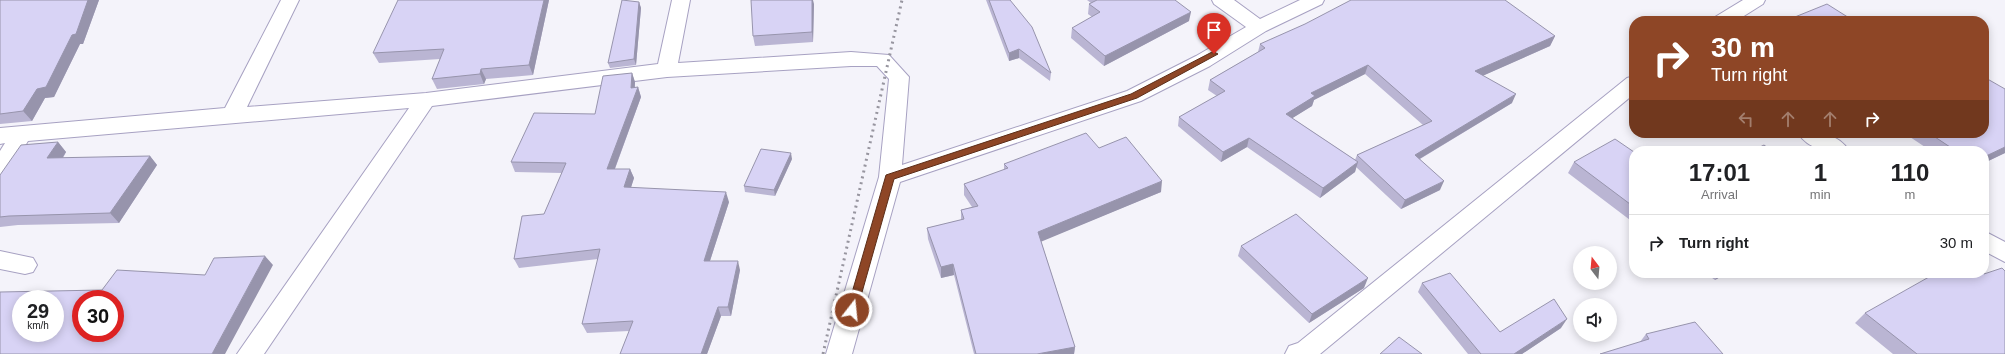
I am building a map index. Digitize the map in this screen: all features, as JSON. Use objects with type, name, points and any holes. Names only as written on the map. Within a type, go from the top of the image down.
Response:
[{"type":"street","points":[[232,115],[290,0]]},
{"type":"street","points":[[667,70],[681,0]]},
{"type":"street","points":[[1221,0],[1259,27]]},
{"type":"street","points":[[890,177],[1134,96],[1203,61],[1259,27],[1315,0]]},
{"type":"street","points":[[1730,16],[1756,0]]},
{"type":"street","points":[[0,136],[232,115],[426,100],[667,70],[851,59],[882,60],[899,77],[890,177],[839,354]]},
{"type":"street","points":[[1298,354],[1306,350],[1629,87]]},
{"type":"street","points":[[250,354],[426,100]]},
{"type":"street","points":[[0,168],[22,134]]},
{"type":"street","points":[[1817,138],[1830,146]]},
{"type":"street","points":[[1989,243],[2005,253]]},
{"type":"street","points":[[0,260],[25,265]]},
{"type":"building","points":[[0,0],[88,0],[76,34],[72,35],[46,87],[37,89],[23,111],[0,114]]},
{"type":"building","points":[[398,0],[544,0],[529,65],[481,69],[480,74],[432,79],[444,49],[373,53]]},
{"type":"building","points":[[622,0],[639,2],[634,59],[608,63]]},
{"type":"building","points":[[751,0],[812,0],[812,32],[753,36]]},
{"type":"building","points":[[989,0],[1010,0],[1032,27],[1051,73],[1019,49],[1009,53]]},
{"type":"building","points":[[1097,0],[1175,0],[1191,12],[1105,56],[1072,28],[1100,12],[1089,4]]},
{"type":"building","points":[[1351,0],[1505,0],[1555,36],[1475,71],[1516,94],[1415,155],[1444,181],[1405,200],[1357,155],[1432,121],[1368,65],[1311,93],[1315,96],[1286,114],[1358,162],[1323,188],[1249,138],[1223,152],[1179,117],[1225,91],[1210,80],[1265,48],[1260,44],[1305,24]]},
{"type":"building","points":[[1827,4],[1846,16],[1797,16]]},
{"type":"building","points":[[632,73],[631,88],[638,87],[607,169],[630,169],[624,187],[726,192],[704,261],[738,261],[728,307],[718,307],[701,354],[620,354],[633,321],[582,324],[600,249],[514,259],[522,216],[544,214],[566,163],[511,162],[534,113],[595,114],[603,76]]},
{"type":"building","points":[[1989,80],[2005,89],[2005,147],[1989,155],[1989,146],[1948,146],[1936,138],[1989,138]]},
{"type":"building","points":[[1086,133],[1099,148],[1126,137],[1162,181],[1038,232],[1075,347],[1037,354],[976,354],[953,264],[941,267],[927,228],[964,219],[961,210],[978,206],[964,184],[1008,168],[1004,164]]},
{"type":"building","points":[[1615,139],[1629,149],[1629,203],[1574,162]]},
{"type":"building","points":[[58,142],[47,158],[150,156],[110,213],[0,217],[0,175],[21,145]]},
{"type":"building","points":[[761,149],[791,153],[774,190],[744,186]]},
{"type":"building","points":[[1296,214],[1368,278],[1312,314],[1241,246]]},
{"type":"building","points":[[265,256],[212,354],[0,354],[0,292],[12,292],[12,342],[64,342],[64,291],[72,291],[72,342],[124,342],[124,290],[102,290],[117,270],[205,275],[214,258]]},
{"type":"building","points":[[2002,268],[2005,271],[2005,354],[1917,354],[1865,313],[1927,278],[1989,278],[1989,272]]},
{"type":"building","points":[[1450,273],[1500,332],[1554,299],[1567,319],[1514,354],[1481,354],[1422,283]]},
{"type":"building","points":[[1695,322],[1723,354],[1600,354],[1649,339],[1646,334]]},
{"type":"building","points":[[1399,337],[1422,354],[1380,354]]},
{"type":"railway","points":[[823,354],[902,0]]},
{"type":"route","points":[[852,310],[890,177],[1134,96],[1214,54]]}]
